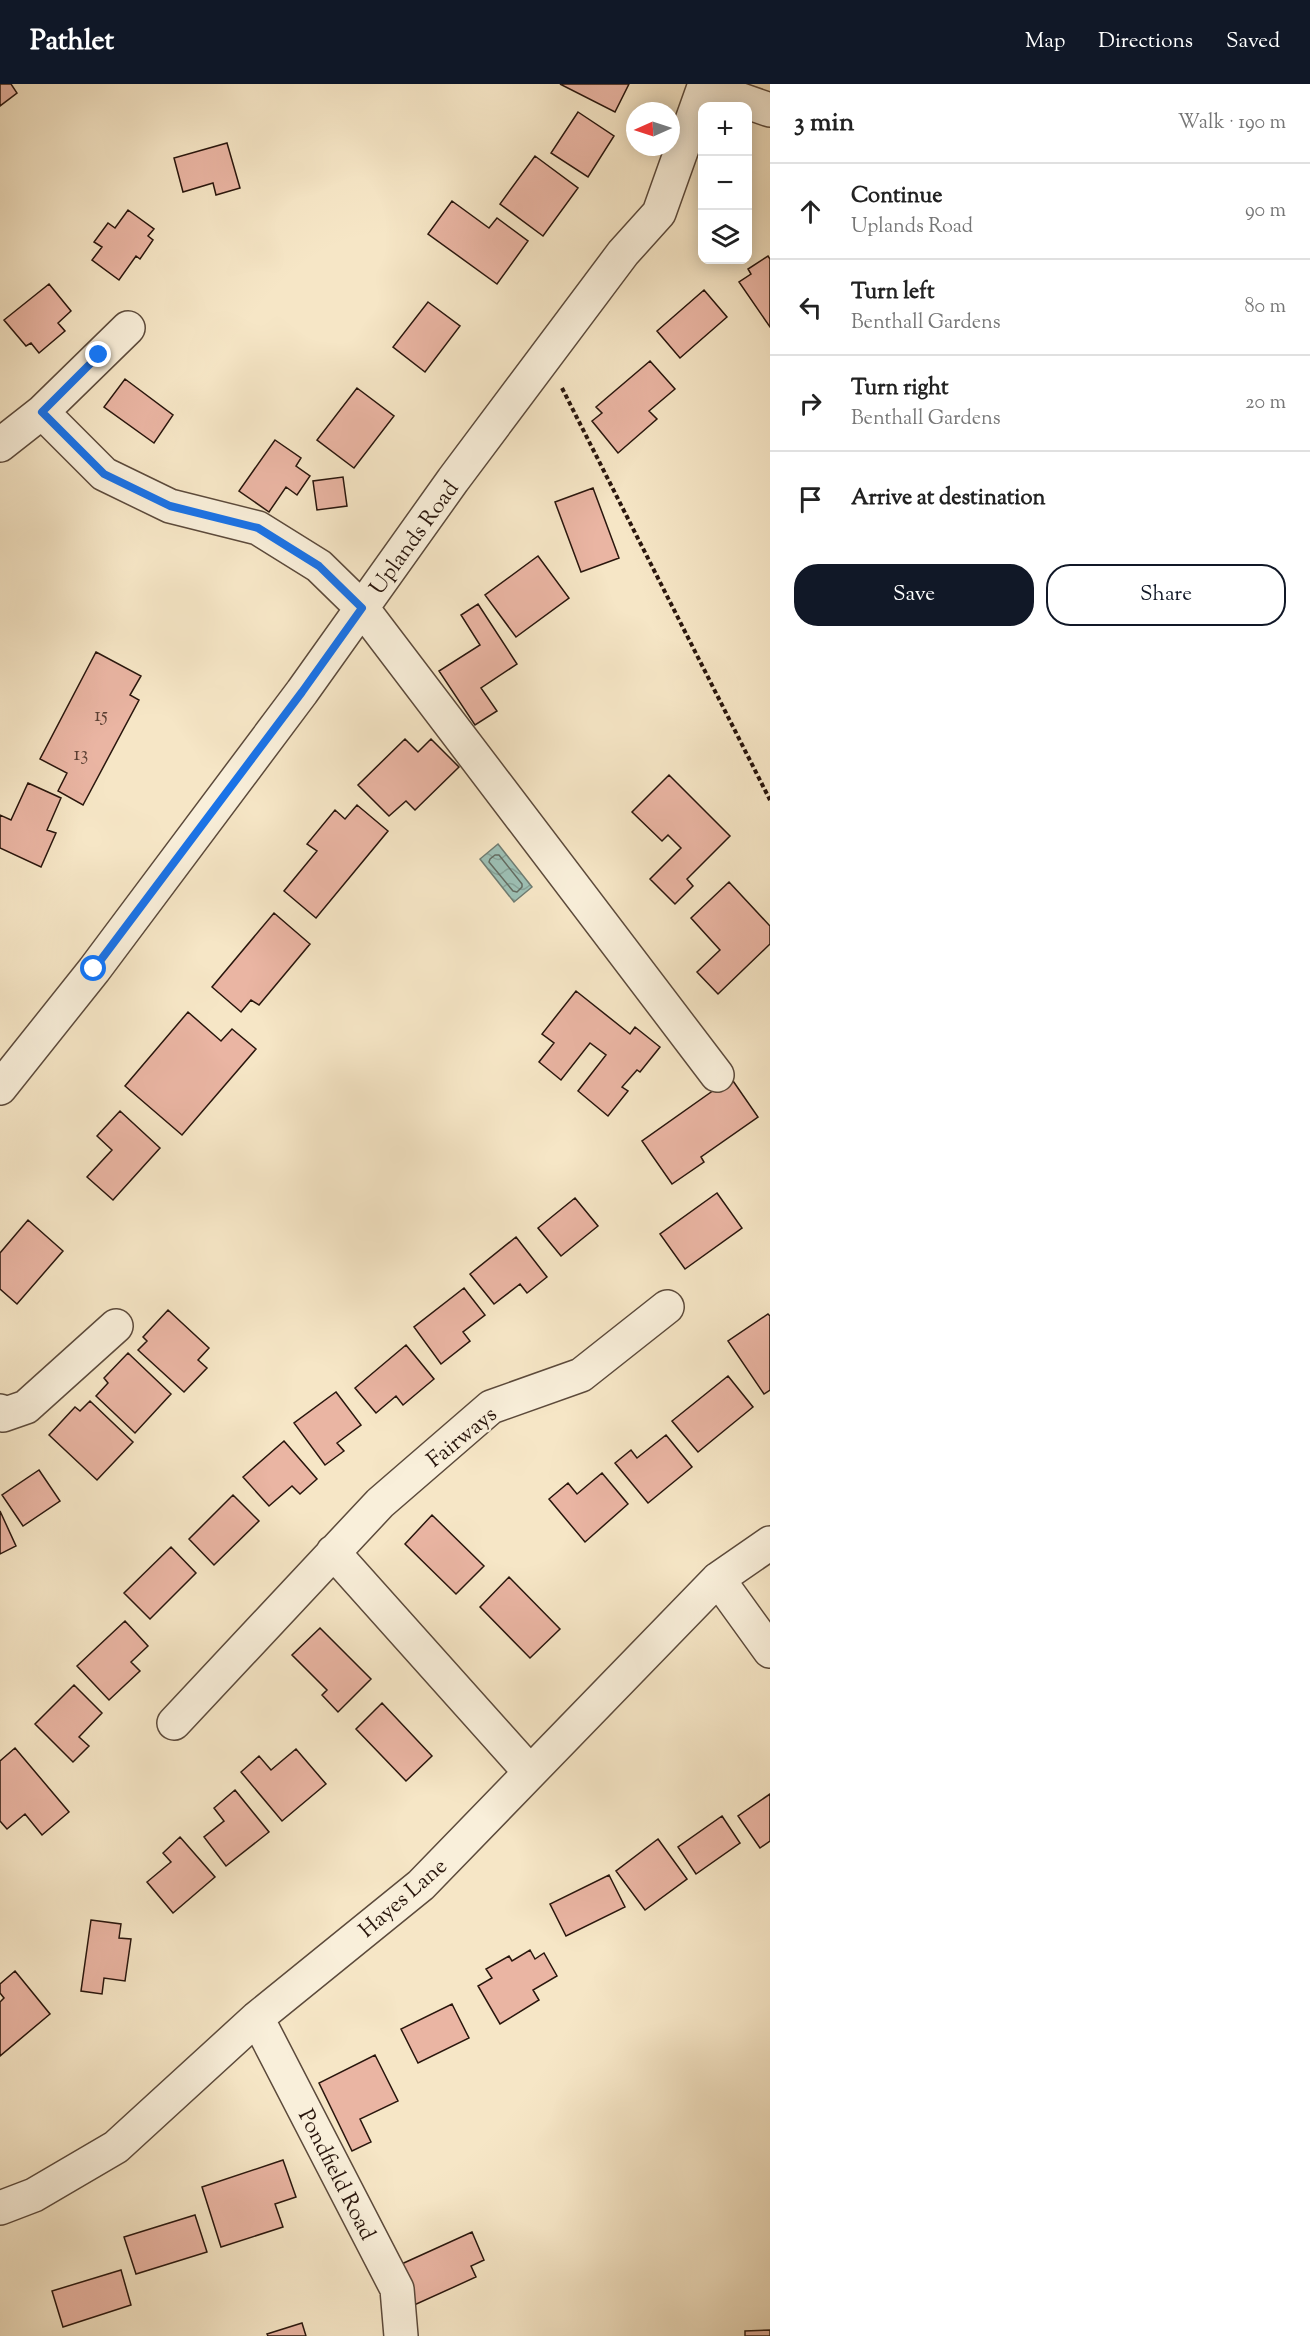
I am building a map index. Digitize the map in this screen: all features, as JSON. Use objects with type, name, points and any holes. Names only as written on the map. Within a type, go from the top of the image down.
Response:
[{"type":"street","points":[[705,86],[770,110]]},
{"type":"street","name":"Uplands Road","points":[[0,1088],[121,933],[302,692],[623,253],[659,213],[705,86]]},
{"type":"street","points":[[0,445],[42,412],[128,328]]},
{"type":"street","points":[[42,412],[104,474],[170,506],[258,528],[319,566],[362,608],[717,1075]]},
{"type":"street","name":"Fairways","points":[[174,1723],[380,1503],[491,1407],[581,1376],[666,1307]]},
{"type":"street","points":[[2,1413],[26,1407],[116,1326]]},
{"type":"street","name":"Hayes Lane","points":[[0,2208],[34,2194],[116,2146],[257,2018],[421,1885],[718,1579],[770,1543]]},
{"type":"street","points":[[333,1552],[530,1772]]},
{"type":"street","points":[[718,1579],[770,1651]]},
{"type":"street","name":"Pondfield Road","points":[[257,2018],[397,2289],[401,2336]]},
{"type":"path","points":[[546,356],[770,800]]},
{"type":"water","points":[[498,844],[532,887],[514,902],[480,859]]},
{"type":"building","points":[[0,84],[11,84],[17,93],[0,106]]},
{"type":"building","points":[[560,84],[629,84],[615,112]]},
{"type":"building","points":[[578,112],[614,136],[588,177],[551,153]]},
{"type":"building","points":[[227,143],[240,188],[216,195],[213,183],[183,192],[174,158]]},
{"type":"building","points":[[535,156],[578,188],[543,236],[500,204]]},
{"type":"building","points":[[452,201],[489,228],[497,218],[528,241],[497,284],[428,234]]},
{"type":"building","points":[[128,210],[154,229],[148,236],[153,240],[140,259],[136,256],[119,280],[92,260],[102,247],[94,242],[108,223],[115,228]]},
{"type":"building","points":[[768,256],[770,259],[770,327],[739,282],[751,274],[748,269]]},
{"type":"building","points":[[49,284],[71,311],[58,323],[65,331],[39,353],[31,343],[26,346],[4,320]]},
{"type":"building","points":[[704,290],[727,317],[680,358],[657,331]]},
{"type":"building","points":[[428,302],[460,326],[425,372],[393,347]]},
{"type":"building","points":[[650,361],[675,389],[649,411],[657,419],[618,453],[592,421],[602,413],[596,407]]},
{"type":"building","points":[[125,379],[173,415],[154,443],[104,407]]},
{"type":"building","points":[[357,388],[394,416],[354,468],[317,440]]},
{"type":"building","points":[[275,440],[301,458],[296,466],[310,476],[297,495],[286,487],[269,512],[239,491]]},
{"type":"building","points":[[343,477],[347,506],[317,510],[313,481]]},
{"type":"building","points":[[593,488],[619,558],[581,572],[555,502]]},
{"type":"building","points":[[538,556],[569,598],[516,637],[485,595]]},
{"type":"building","points":[[478,604],[517,664],[481,688],[497,711],[475,725],[439,671],[480,645],[461,615]]},
{"type":"building","points":[[96,652],[141,676],[130,695],[139,700],[83,805],[58,791],[67,773],[40,759]]},
{"type":"building","points":[[405,739],[418,752],[431,739],[459,767],[415,810],[406,801],[389,816],[358,785]]},
{"type":"building","points":[[669,775],[730,836],[687,879],[693,886],[675,904],[650,879],[681,848],[668,835],[662,841],[632,812]]},
{"type":"building","points":[[28,783],[61,798],[47,830],[56,833],[41,867],[0,848],[0,815],[11,820]]},
{"type":"building","points":[[357,805],[388,831],[316,918],[284,891],[317,851],[307,844],[335,810],[345,819]]},
{"type":"building","points":[[729,882],[770,926],[770,944],[718,994],[697,972],[720,950],[691,918]]},
{"type":"building","points":[[274,913],[310,944],[259,1005],[251,1000],[241,1012],[212,987]]},
{"type":"building","points":[[576,991],[630,1034],[635,1027],[660,1047],[640,1072],[637,1070],[622,1087],[628,1091],[608,1116],[578,1091],[606,1055],[590,1043],[561,1080],[539,1062],[554,1043],[542,1034]]},
{"type":"building","points":[[188,1012],[221,1041],[232,1029],[256,1049],[182,1135],[125,1086]]},
{"type":"building","points":[[731,1078],[758,1117],[701,1157],[704,1162],[672,1184],[642,1141]]},
{"type":"building","points":[[120,1111],[160,1148],[113,1200],[87,1177],[112,1150],[97,1136]]},
{"type":"building","points":[[717,1193],[742,1228],[685,1269],[660,1234]]},
{"type":"building","points":[[575,1198],[598,1226],[561,1256],[538,1228]]},
{"type":"building","points":[[28,1220],[63,1251],[17,1304],[0,1289],[0,1253]]},
{"type":"building","points":[[516,1237],[547,1277],[527,1293],[520,1284],[494,1304],[470,1274]]},
{"type":"building","points":[[464,1288],[485,1315],[463,1332],[470,1341],[441,1364],[414,1327]]},
{"type":"building","points":[[168,1310],[209,1348],[198,1360],[207,1368],[184,1392],[138,1350],[147,1341],[143,1337]]},
{"type":"building","points":[[768,1314],[770,1316],[770,1390],[764,1394],[728,1341]]},
{"type":"building","points":[[406,1345],[434,1379],[403,1405],[396,1396],[376,1413],[355,1388]]},
{"type":"building","points":[[128,1353],[171,1394],[135,1433],[96,1396],[108,1383],[104,1378]]},
{"type":"building","points":[[728,1376],[753,1407],[698,1452],[672,1421]]},
{"type":"building","points":[[336,1392],[361,1425],[337,1443],[344,1451],[325,1465],[294,1423]]},
{"type":"building","points":[[90,1401],[133,1442],[97,1480],[49,1435],[75,1407],[80,1411]]},
{"type":"building","points":[[666,1435],[692,1467],[648,1503],[615,1463],[631,1450],[637,1458]]},
{"type":"building","points":[[284,1441],[317,1479],[300,1494],[292,1486],[269,1506],[243,1477]]},
{"type":"building","points":[[39,1470],[60,1501],[23,1526],[2,1495]]},
{"type":"building","points":[[602,1473],[628,1504],[585,1542],[549,1499],[568,1483],[577,1494]]},
{"type":"building","points":[[233,1495],[259,1521],[214,1565],[189,1539]]},
{"type":"building","points":[[0,1511],[16,1546],[0,1554]]},
{"type":"building","points":[[432,1515],[484,1566],[456,1594],[405,1544]]},
{"type":"building","points":[[171,1547],[196,1573],[150,1619],[124,1593]]},
{"type":"building","points":[[509,1577],[560,1629],[530,1658],[480,1607]]},
{"type":"building","points":[[125,1621],[148,1646],[131,1662],[140,1671],[109,1700],[77,1666]]},
{"type":"building","points":[[320,1628],[371,1679],[338,1712],[322,1695],[327,1690],[292,1655]]},
{"type":"building","points":[[74,1685],[102,1713],[79,1737],[89,1746],[73,1762],[35,1724]]},
{"type":"building","points":[[382,1703],[432,1756],[406,1781],[356,1729]]},
{"type":"building","points":[[15,1748],[69,1812],[42,1835],[25,1814],[7,1829],[0,1821],[0,1761]]},
{"type":"building","points":[[296,1749],[326,1784],[282,1821],[241,1772],[259,1756],[271,1770]]},
{"type":"building","points":[[235,1790],[269,1832],[226,1866],[204,1837],[224,1821],[214,1808]]},
{"type":"building","points":[[770,1794],[770,1841],[760,1848],[738,1816]]},
{"type":"building","points":[[722,1816],[740,1843],[696,1874],[678,1847]]},
{"type":"building","points":[[180,1837],[215,1877],[173,1913],[147,1882],[171,1862],[163,1853]]},
{"type":"building","points":[[658,1839],[687,1879],[645,1910],[616,1871]]},
{"type":"building","points":[[609,1875],[625,1907],[566,1936],[550,1904]]},
{"type":"building","points":[[91,1920],[121,1924],[119,1938],[131,1939],[125,1981],[104,1978],[102,1994],[81,1991]]},
{"type":"building","points":[[530,1950],[535,1959],[544,1953],[557,1976],[533,1990],[539,2000],[500,2024],[478,1986],[492,1978],[486,1969],[509,1956],[512,1961]]},
{"type":"building","points":[[15,1971],[50,2014],[0,2056],[0,2002],[4,1998],[0,1993],[0,1984]]},
{"type":"building","points":[[452,2004],[469,2038],[418,2063],[401,2029]]},
{"type":"building","points":[[375,2055],[398,2101],[360,2119],[371,2142],[352,2151],[319,2083]]},
{"type":"building","points":[[283,2160],[296,2197],[275,2204],[283,2227],[221,2247],[202,2187]]},
{"type":"building","points":[[195,2215],[207,2252],[136,2274],[124,2237]]},
{"type":"building","points":[[472,2232],[484,2260],[471,2266],[476,2277],[412,2306],[395,2267]]},
{"type":"building","points":[[121,2270],[131,2305],[63,2327],[52,2291]]},
{"type":"building","points":[[302,2323],[306,2336],[268,2336],[267,2334]]},
{"type":"building","points":[[770,2330],[770,2336],[745,2336],[745,2331]]},
{"type":"route","points":[[94,969],[302,692],[362,608],[319,566],[258,528],[170,506],[104,474],[42,412],[99,355]]}]
